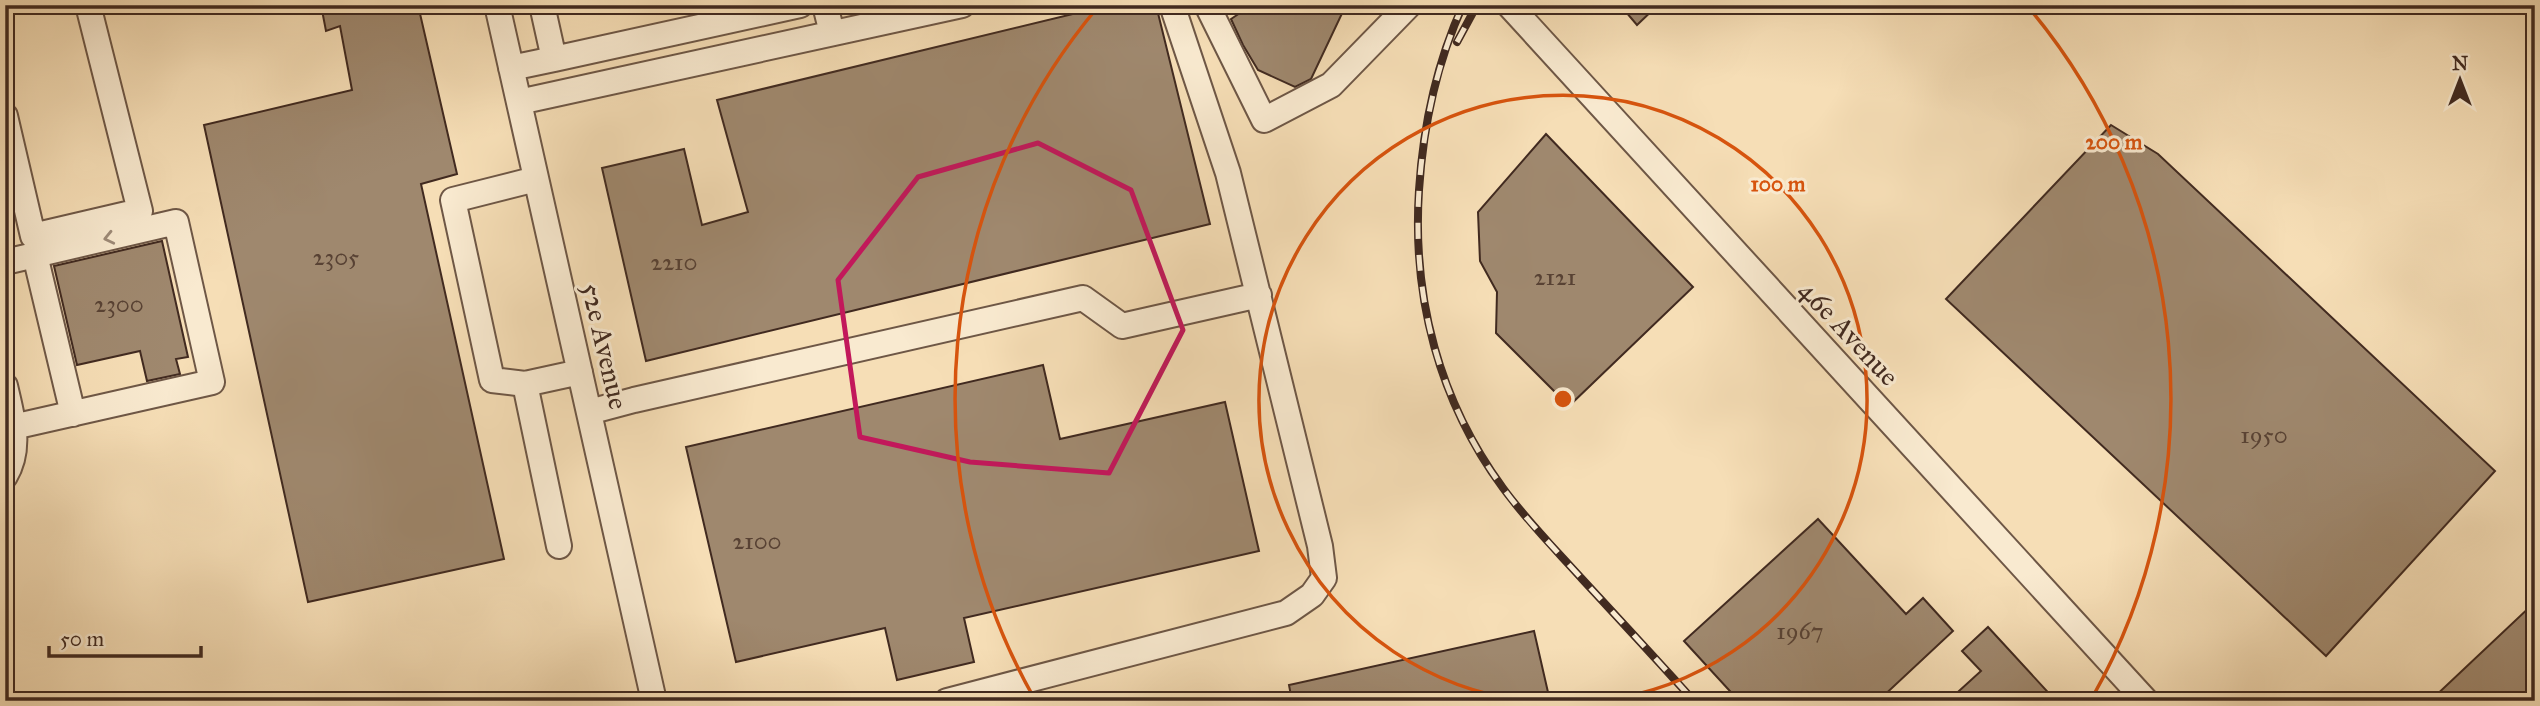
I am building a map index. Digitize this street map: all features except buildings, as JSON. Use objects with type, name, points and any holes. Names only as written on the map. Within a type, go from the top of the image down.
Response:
[{"type":"street","points":[[5,116],[33,236],[140,211],[88,5]]},
{"type":"street","name":"52e Avenue","points":[[497,5],[654,701]]},
{"type":"street","points":[[542,5],[554,59]]},
{"type":"street","points":[[511,68],[800,5]]},
{"type":"street","points":[[825,5],[832,33]]},
{"type":"street","points":[[519,102],[832,33],[927,9],[962,5]]},
{"type":"street","points":[[947,701],[1286,612],[1312,595],[1324,578],[1320,546],[1228,173],[1172,5]]},
{"type":"street","points":[[1207,5],[1264,120],[1331,85],[1409,5]]},
{"type":"street","name":"46e Avenue","points":[[1509,5],[2146,701]]},
{"type":"street","points":[[726,22],[735,55]]},
{"type":"street","points":[[611,47],[618,80]]},
{"type":"street","points":[[536,179],[453,200],[492,380],[525,384],[580,372]]},
{"type":"street","points":[[5,262],[176,222],[212,382],[13,427]]},
{"type":"street","points":[[35,255],[73,414]]},
{"type":"street","points":[[589,412],[1083,298],[1122,326],[1259,295]]},
{"type":"street","points":[[525,384],[559,546]]},
{"type":"street","points":[[5,386],[15,451],[5,476]]},
{"type":"highlighted area","points":[[1038,143],[1131,190],[1183,330],[1109,473],[970,462],[860,437],[838,280],[918,177]]},
{"type":"railway","points":[[1463,5],[1446,49],[1433,96],[1419,190],[1420,270],[1434,347],[1446,384],[1481,455],[1512,500],[1694,701]]},
{"type":"railway","points":[[1457,42],[1477,5]]}]
